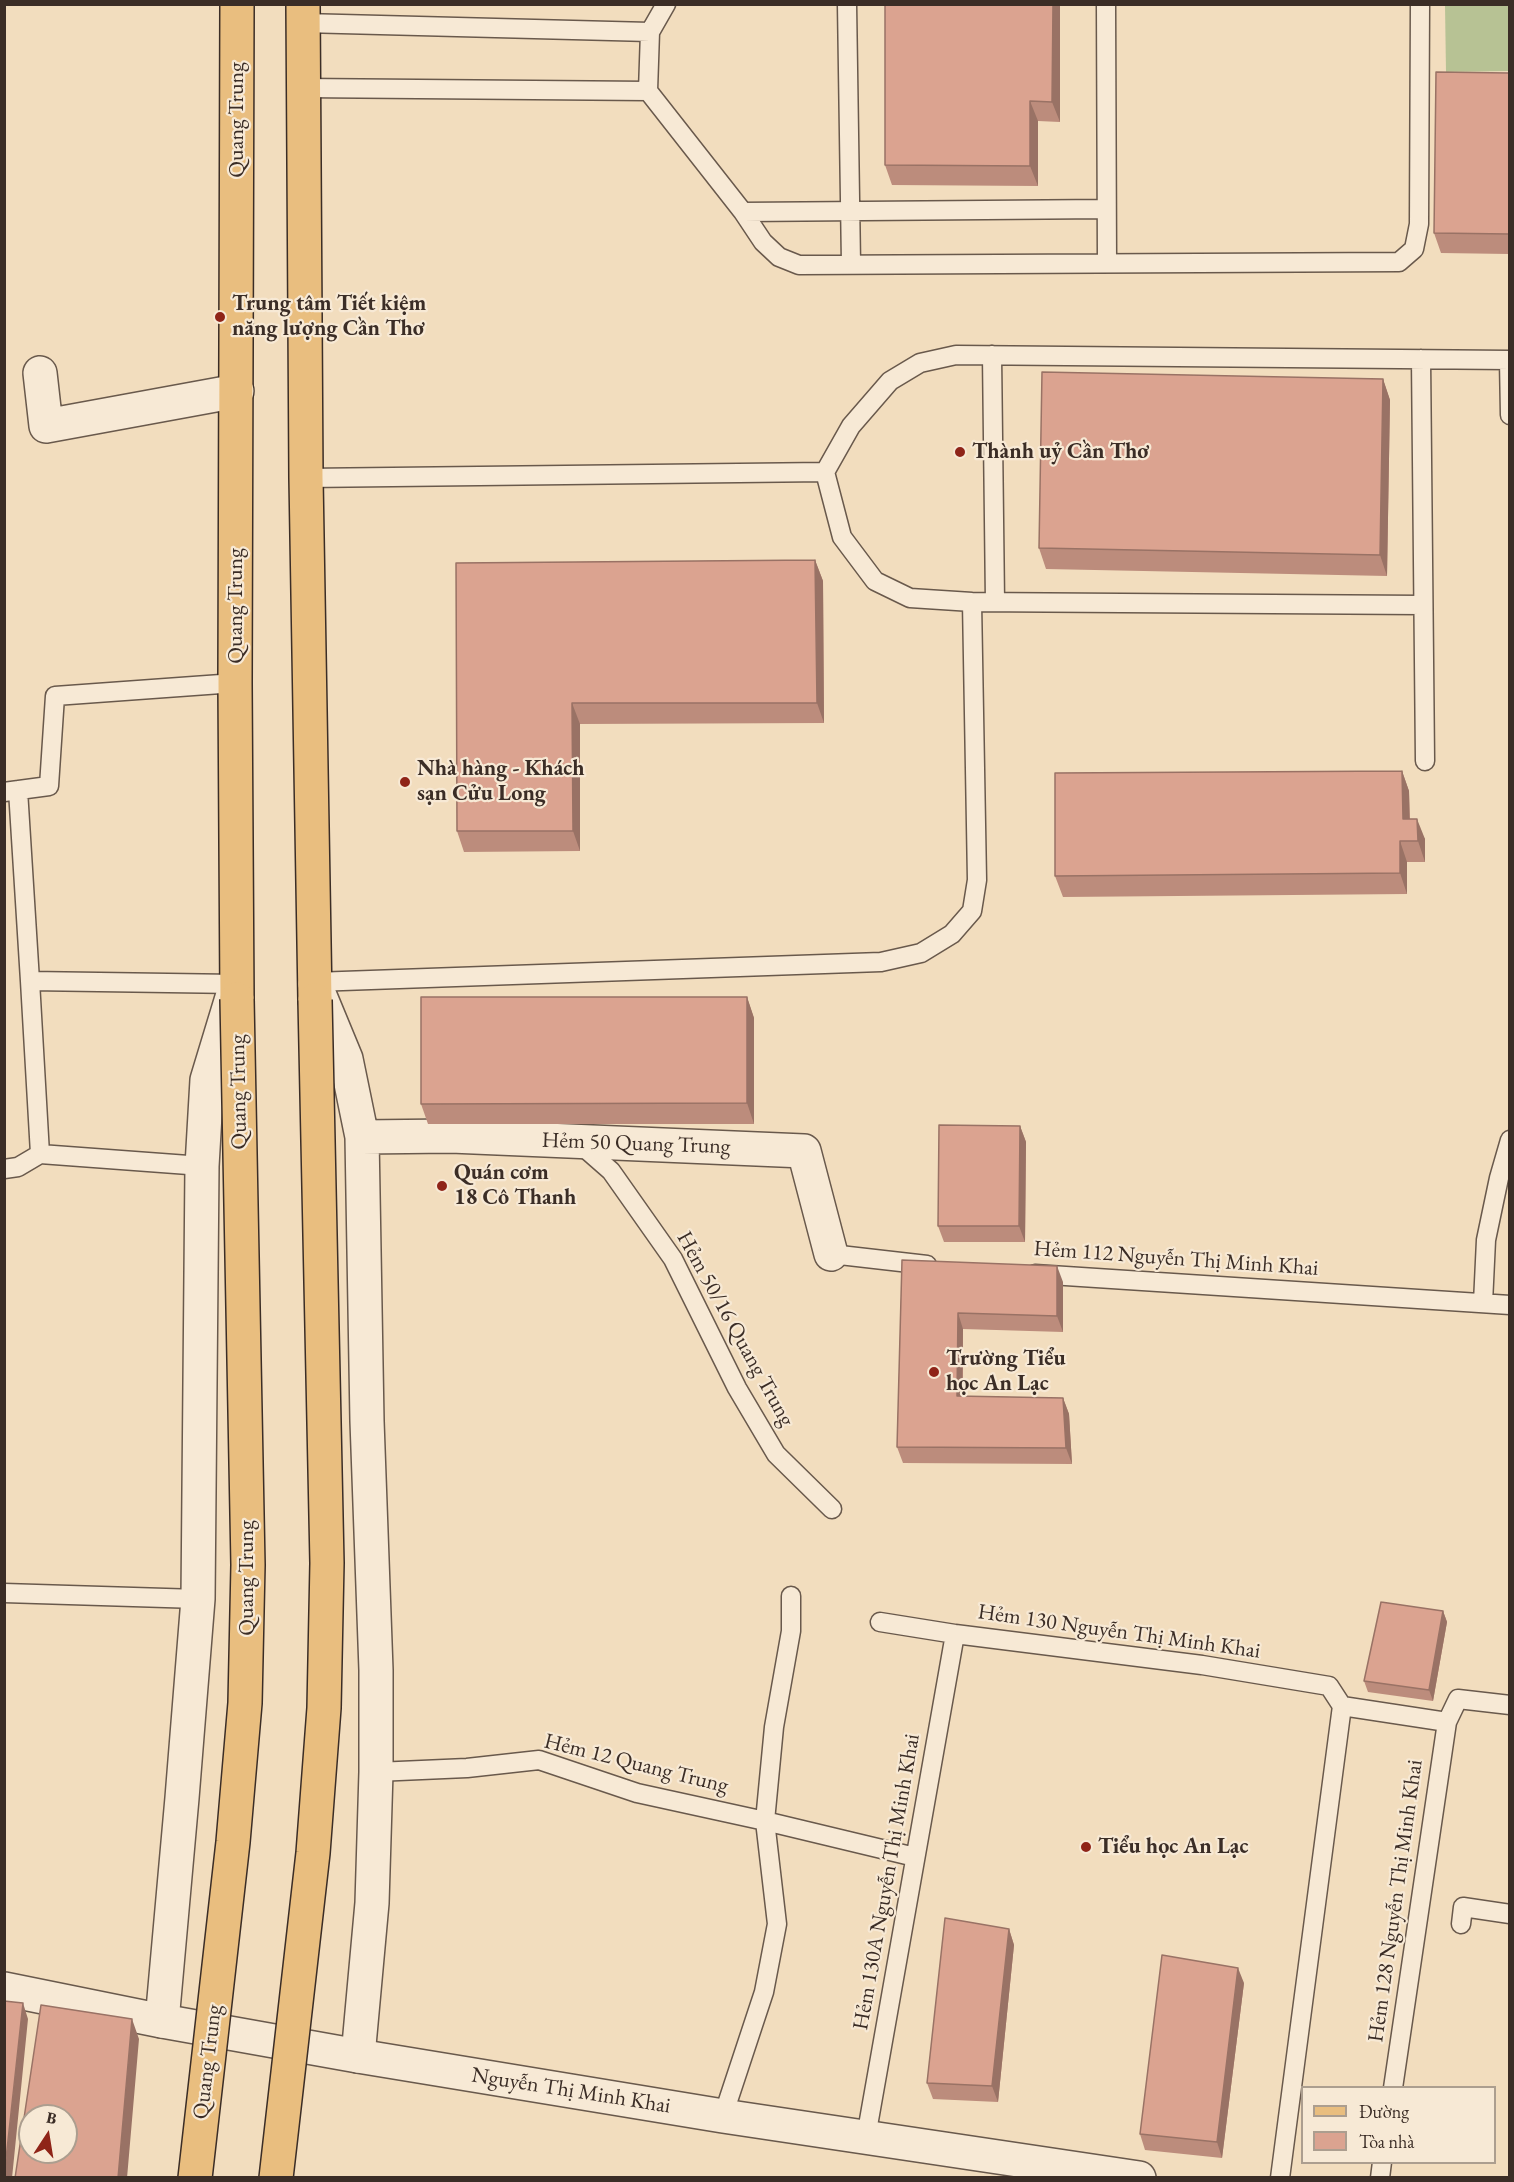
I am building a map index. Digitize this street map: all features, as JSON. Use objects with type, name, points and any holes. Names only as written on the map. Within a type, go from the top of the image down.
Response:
[{"type":"main road","name":"Quang Trung","points":[[195,2178],[233,1842],[245,1703],[248,1565],[237,991],[235,683],[237,4]]},
{"type":"main road","points":[[276,2178],[313,1853],[324,1708],[327,1563],[314,991],[306,478],[303,14]]},
{"type":"street","points":[[40,373],[46,426],[237,392]]},
{"type":"street","points":[[162,2021],[198,1599],[202,1166],[207,1080],[237,991]]},
{"type":"street","points":[[314,991],[346,1059],[362,1137],[367,1421],[376,1670],[376,1772],[372,1903],[358,2056]]},
{"type":"street","name":"Hẻm 50 Quang Trung","points":[[362,1137],[451,1136],[804,1151],[831,1254]]},
{"type":"street","name":"Nguyễn Thị Minh Khai","points":[[4,1989],[162,2021],[358,2056],[723,2116],[1139,2178]]},
{"type":"lane","points":[[666,4],[650,32],[648,91],[763,242],[779,257],[799,265],[1398,262],[1414,249],[1419,224],[1420,4]]},
{"type":"lane","points":[[847,4],[851,264]]},
{"type":"lane","points":[[1106,4],[1107,263]]},
{"type":"lane","points":[[303,14],[650,32]]},
{"type":"lane","points":[[303,88],[648,91]]},
{"type":"lane","points":[[742,212],[1106,209]]},
{"type":"lane","points":[[1422,605],[972,602],[910,598],[875,580],[842,537],[825,472],[850,426],[891,381],[920,363],[956,355],[1509,360],[1509,415]]},
{"type":"lane","points":[[992,355],[995,602]]},
{"type":"lane","points":[[1421,359],[1425,761]]},
{"type":"lane","points":[[306,478],[825,472]]},
{"type":"lane","points":[[314,991],[882,962],[921,953],[952,934],[972,911],[977,880],[972,602]]},
{"type":"lane","points":[[40,1154],[30,981],[11,791],[48,786],[55,696],[235,683]]},
{"type":"lane","points":[[30,981],[237,991]]},
{"type":"lane","points":[[1483,1304],[1486,1240],[1509,1140]]},
{"type":"lane","name":"Hẻm 50/16 Quang Trung","points":[[577,1142],[611,1171],[673,1259],[737,1388],[776,1454],[832,1509]]},
{"type":"lane","points":[[4,1168],[18,1167],[40,1154],[202,1166]]},
{"type":"lane","points":[[831,1254],[944,1266]]},
{"type":"lane","name":"Hẻm 112 Nguyễn Thị Minh Khai","points":[[1013,1273],[1509,1305]]},
{"type":"lane","points":[[4,1593],[198,1599]]},
{"type":"lane","points":[[723,2116],[764,1992],[777,1924],[765,1821],[774,1727],[791,1631],[791,1596]]},
{"type":"lane","name":"Hẻm 130 Nguyễn Thị Minh Khai","points":[[880,1622],[955,1634],[1202,1665],[1329,1686],[1342,1706]]},
{"type":"lane","name":"Hẻm 130A Nguyễn Thị Minh Khai","points":[[866,2137],[955,1634]]},
{"type":"lane","points":[[1280,2178],[1342,1706],[1447,1722],[1458,1698],[1509,1705]]},
{"type":"lane","name":"Hẻm 128 Nguyễn Thị Minh Khai","points":[[1393,2086],[1447,1722]]},
{"type":"lane","name":"Hẻm 12 Quang Trung","points":[[376,1772],[467,1768],[539,1760],[637,1793],[915,1857]]},
{"type":"lane","points":[[1461,1924],[1463,1907],[1509,1914]]},
{"type":"green space","points":[[1445,5],[1509,5],[1509,71],[1446,72]]},
{"type":"building","points":[[885,4],[1053,4],[1052,102],[1030,101],[1030,166],[885,165]]},
{"type":"building","points":[[1436,72],[1509,73],[1509,234],[1434,233]]},
{"type":"building","points":[[1042,372],[1383,379],[1380,555],[1039,548]]},
{"type":"building","points":[[815,560],[817,703],[572,703],[573,831],[457,831],[456,563]]},
{"type":"building","points":[[1402,771],[1403,819],[1417,819],[1418,841],[1400,841],[1400,873],[1055,876],[1055,773]]},
{"type":"building","points":[[421,997],[747,997],[747,1103],[421,1104]]},
{"type":"building","points":[[939,1125],[1020,1126],[1019,1226],[938,1226]]},
{"type":"building","name":"Trường Tiểu học An Lạc","points":[[902,1260],[1057,1266],[1057,1316],[958,1313],[957,1396],[1063,1398],[1066,1448],[897,1447]]},
{"type":"building","points":[[1381,1602],[1443,1611],[1429,1690],[1364,1681]]},
{"type":"building","points":[[945,1918],[1009,1929],[992,2086],[927,2083]]},
{"type":"building","points":[[1162,1955],[1238,1968],[1217,2142],[1140,2134]]},
{"type":"building","points":[[4,2001],[23,2003],[4,2177]]},
{"type":"building","points":[[41,2005],[132,2019],[118,2178],[15,2178],[18,2158],[18,2164],[78,2164],[78,2104],[26,2104]]},
{"type":"place","name":"Trung tâm Tiết kiệm năng lượng Cần Thơ","points":[[220,317]]},
{"type":"place","name":"Thành uỷ Cần Thơ","points":[[960,452]]},
{"type":"place","name":"Nhà hàng - Khách sạn Cửu Long","points":[[405,782]]},
{"type":"place","name":"Quán cơm 18 Cô Thanh","points":[[442,1186]]},
{"type":"place","name":"Trường Tiểu học An Lạc","points":[[934,1372]]},
{"type":"place","name":"Tiểu học An Lạc","points":[[1086,1847]]}]
